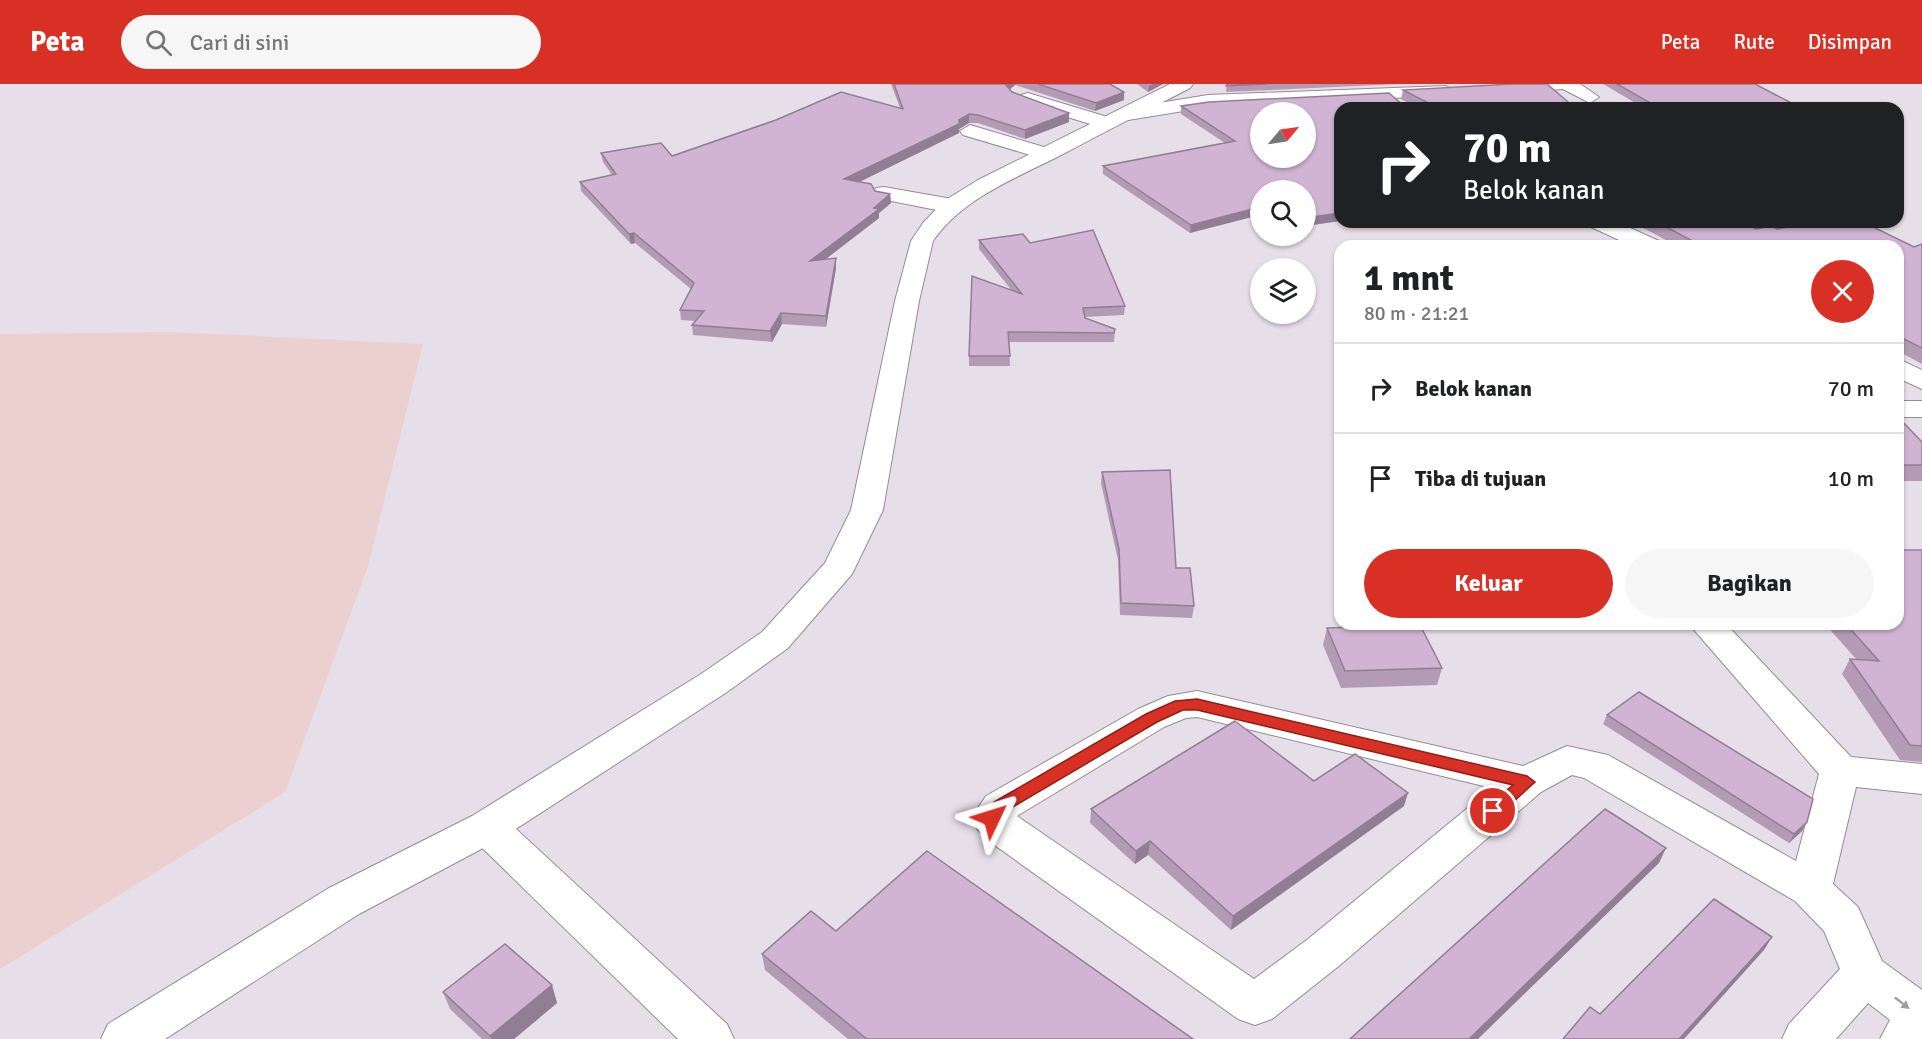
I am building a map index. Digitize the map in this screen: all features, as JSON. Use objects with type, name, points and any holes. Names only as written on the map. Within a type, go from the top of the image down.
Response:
[{"type":"street","points":[[125,1039],[344,901],[487,827],[752,657],[775,639],[840,567],[867,510],[907,300],[922,241],[947,206],[1034,151],[1110,120],[1184,84]]},
{"type":"street","points":[[1209,84],[1218,91],[1246,99]]},
{"type":"street","points":[[1489,89],[1565,84],[1590,97]]},
{"type":"street","points":[[1016,93],[1040,104],[1073,114],[1110,120],[1186,104],[1246,99],[1466,90]]},
{"type":"street","points":[[1346,94],[1358,102]]},
{"type":"street","points":[[970,131],[1034,151]]},
{"type":"street","points":[[884,193],[947,206]]},
{"type":"street","points":[[1612,228],[1638,240]]},
{"type":"street","points":[[1904,371],[1922,381]]},
{"type":"street","points":[[1904,409],[1922,409]]},
{"type":"street","points":[[1711,630],[1840,771],[1922,779]]},
{"type":"street","points":[[1527,782],[1197,704],[1181,705],[1151,718],[1000,807],[992,818],[1008,833],[1255,1005],[1324,952],[1527,782],[1567,760],[1594,765],[1759,862],[1810,889],[1842,920],[1865,974],[1914,1011],[1917,1018],[1904,1039]]},
{"type":"street","points":[[1810,889],[1840,771]]},
{"type":"street","points":[[487,827],[710,1039]]},
{"type":"street","points":[[1806,1039],[1865,974]]},
{"type":"shaded area","points":[[172,332],[423,344],[368,566],[285,792],[0,969],[0,334]]},
{"type":"building","points":[[894,84],[1005,84],[1012,92],[1069,113],[1025,130],[969,114],[959,120],[959,124],[844,179],[871,184],[875,191],[890,194],[874,208],[879,209],[810,261],[836,258],[826,316],[781,313],[770,331],[692,325],[704,311],[680,310],[694,283],[634,233],[629,234],[580,182],[616,174],[601,153],[661,143],[672,156],[776,120],[841,92],[903,109]]},
{"type":"building","points":[[1038,84],[1110,84],[1124,92],[1096,103]]},
{"type":"building","points":[[1227,84],[1267,84],[1226,86]]},
{"type":"building","points":[[1547,84],[1568,102],[1426,102],[1403,90]]},
{"type":"building","points":[[1617,84],[1755,84],[1790,102],[1648,102]]},
{"type":"building","points":[[1389,93],[1399,102],[1334,102],[1334,214],[1316,216],[1316,180],[1250,180],[1250,210],[1191,225],[1103,166],[1235,141],[1181,106],[1209,102]]},
{"type":"building","points":[[1668,228],[1875,228],[1900,240],[1691,240]]},
{"type":"building","points":[[1093,230],[1125,306],[1083,308],[1085,318],[1115,329],[1114,333],[1008,332],[1010,356],[969,356],[972,276],[1022,294],[979,240],[1023,234],[1030,243]]},
{"type":"building","points":[[1904,242],[1914,247],[1922,244],[1922,348],[1904,339]]},
{"type":"building","points":[[1904,423],[1922,442],[1922,465],[1904,465]]},
{"type":"building","points":[[1170,470],[1176,568],[1190,568],[1194,606],[1121,603],[1119,549],[1102,472]]},
{"type":"building","points":[[1904,550],[1922,550],[1922,746],[1910,745],[1850,659],[1879,661],[1851,630],[1904,630]]},
{"type":"building","points":[[1327,628],[1334,628],[1334,630],[1423,630],[1442,668],[1345,671]]},
{"type":"building","points":[[1639,692],[1813,799],[1807,822],[1794,834],[1607,715]]},
{"type":"building","points":[[1235,721],[1314,781],[1355,754],[1408,793],[1233,916],[1150,841],[1136,851],[1091,809]]},
{"type":"building","points":[[1605,809],[1666,848],[1469,1039],[1350,1039]]},
{"type":"building","points":[[927,851],[1193,1039],[867,1039],[762,954],[811,911],[836,931]]},
{"type":"building","points":[[1714,899],[1772,937],[1679,1039],[1563,1039],[1590,1007],[1600,1014]]},
{"type":"building","points":[[505,944],[552,985],[490,1036],[443,992]]},
{"type":"route","points":[[992,818],[1000,807],[1151,718],[1181,705],[1197,704],[1527,782],[1493,811]]}]
